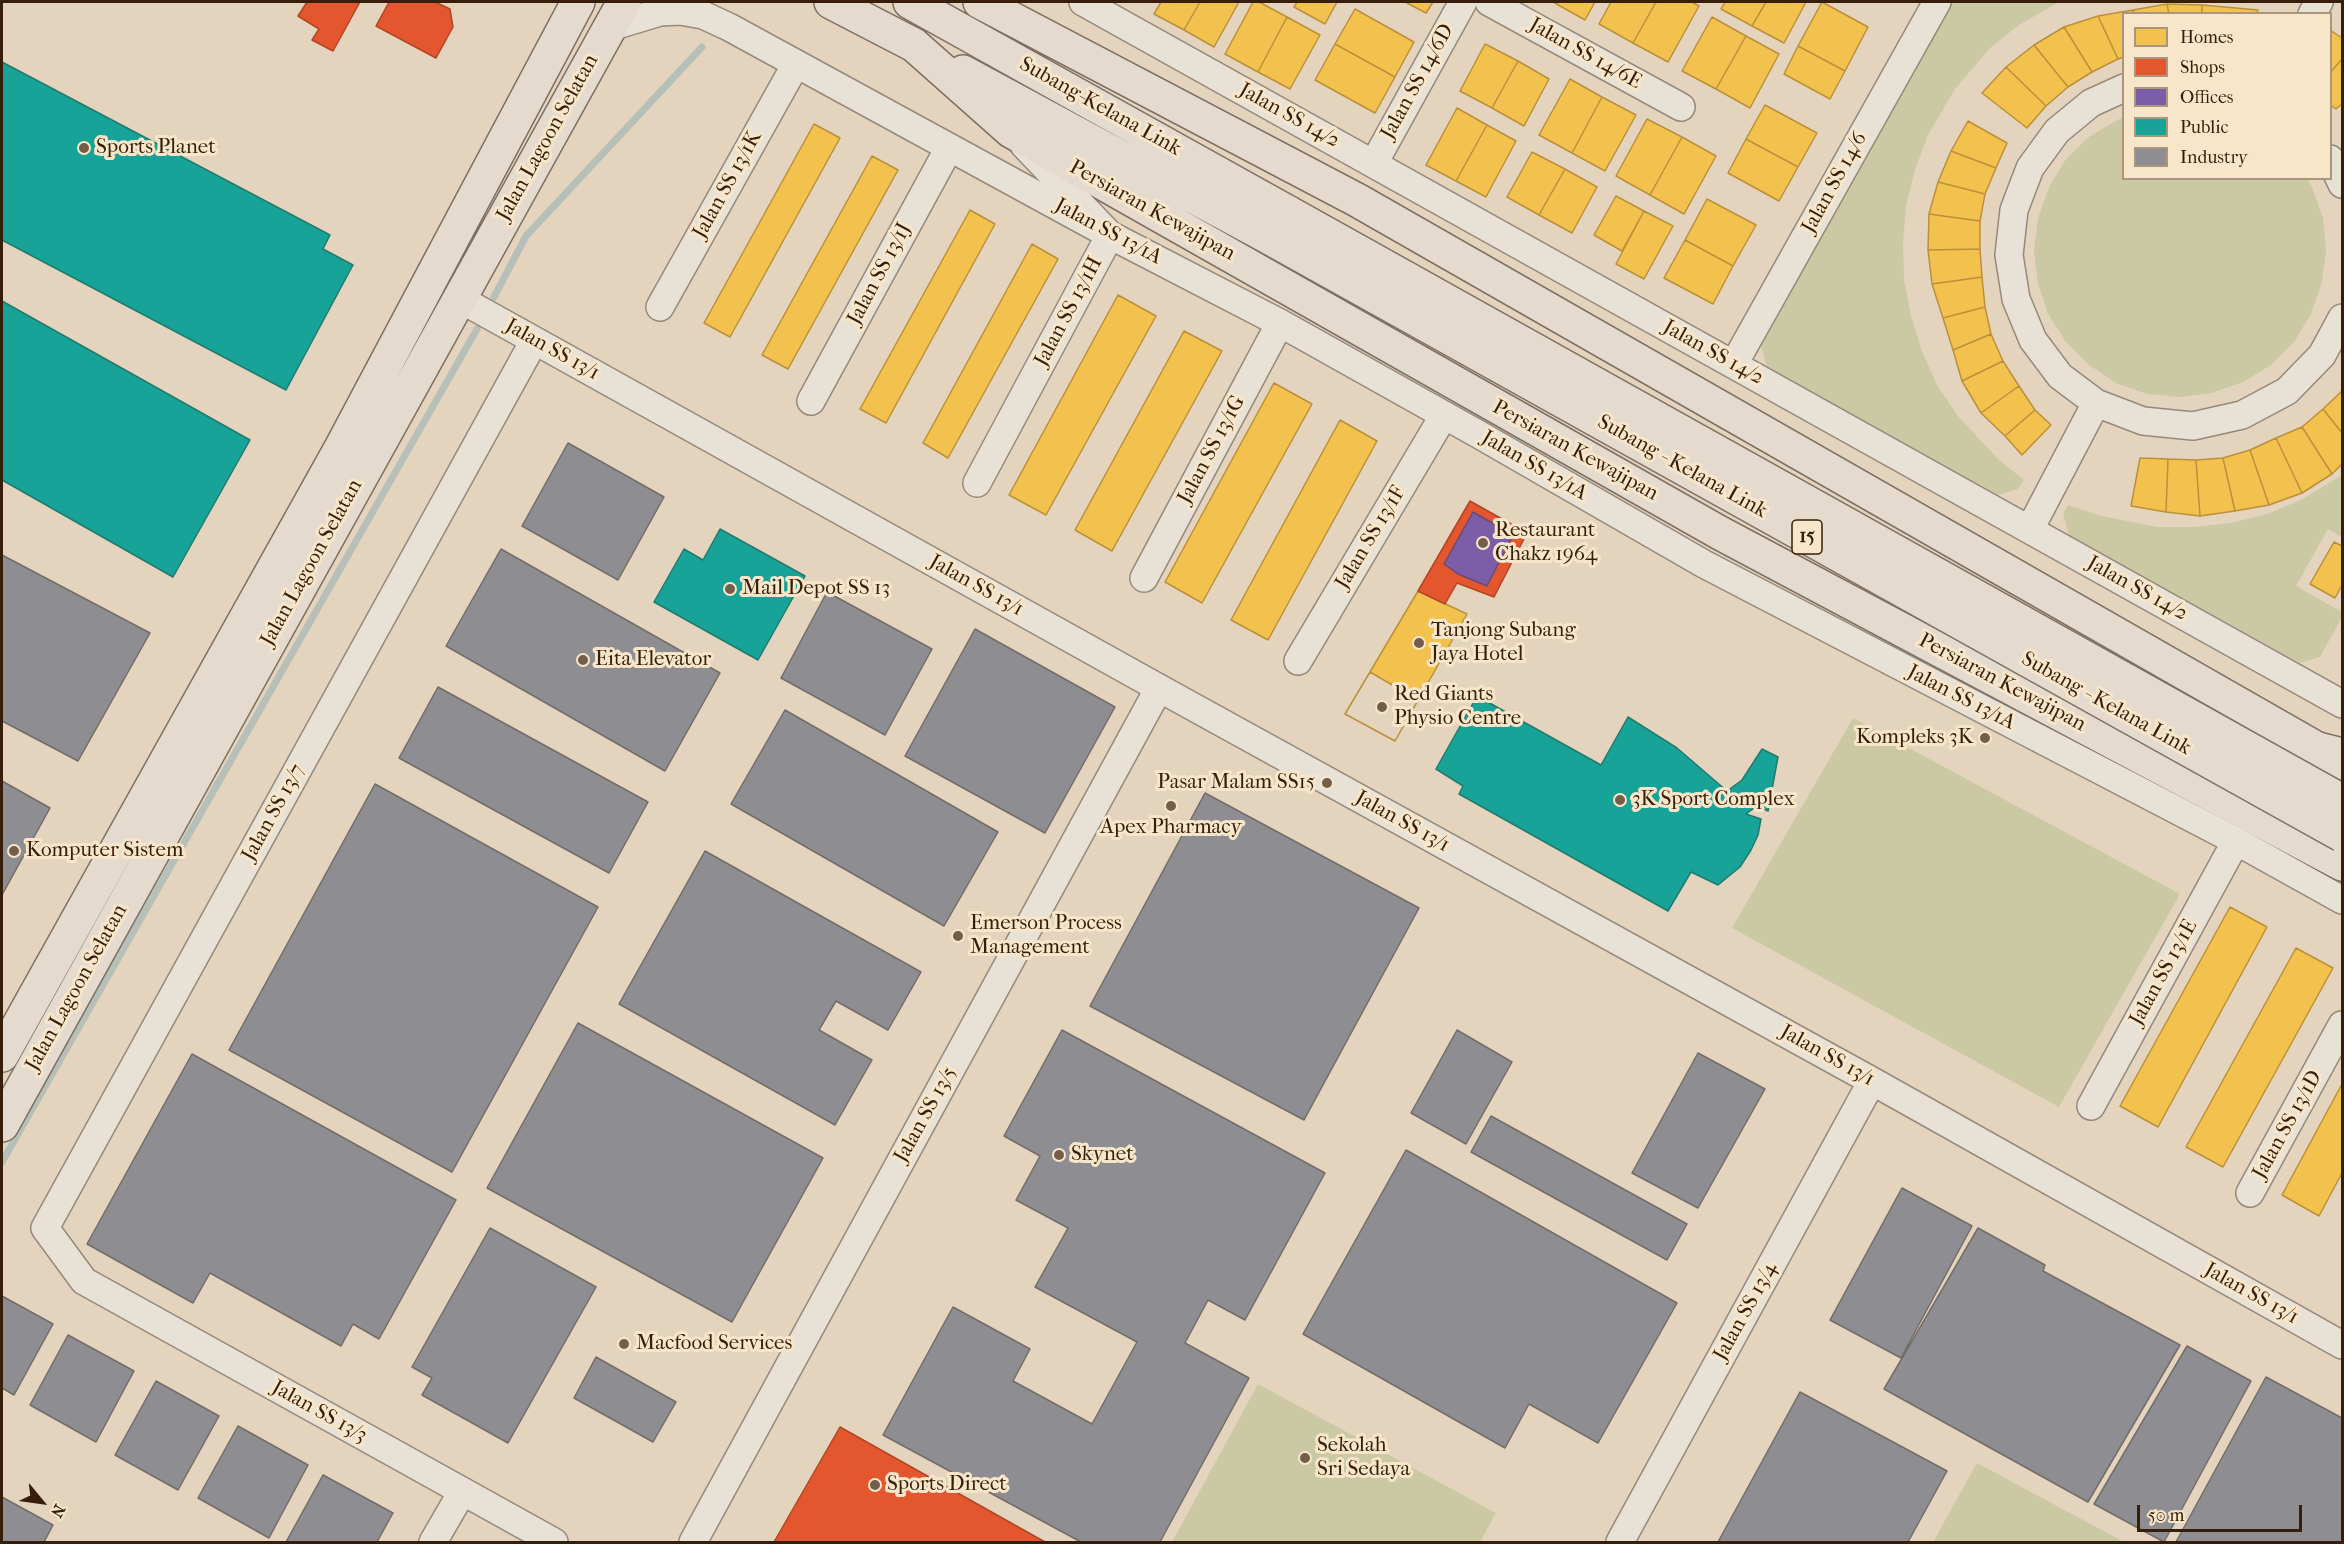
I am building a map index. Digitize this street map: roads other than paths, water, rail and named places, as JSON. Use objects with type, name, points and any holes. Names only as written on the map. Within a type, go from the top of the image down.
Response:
[{"type":"main road","name":"Jalan Lagoon Selatan","points":[[2,1055],[341,448],[578,2]]},
{"type":"main road","name":"Persiaran Kewajipan","points":[[831,2],[914,45],[1011,131],[1710,527],[2343,864]]},
{"type":"main road","name":"Subang-Kelana Link","points":[[910,2],[1281,226]]},
{"type":"main road","points":[[980,2],[1357,200],[2334,756]]},
{"type":"main road","name":"Jalan Lagoon Selatan","points":[[2,1125],[616,15]]},
{"type":"main road","name":"Subang-Kelana Link","points":[[914,45],[1281,226]]},
{"type":"main road","name":"Subang - Kelana Link","points":[[1281,226],[2343,801]]},
{"type":"main road","name":"Subang - Kelana Link","points":[[1281,226],[2343,835]]},
{"type":"main road","points":[[1825,589],[1922,623],[1946,622],[1970,605],[1976,582],[1973,565],[1960,545]]},
{"type":"street","name":"Jalan SS 14/6D","points":[[1374,163],[1463,2]]},
{"type":"street","name":"Jalan SS 14/6E","points":[[1489,2],[1681,107]]},
{"type":"street","name":"Jalan SS 14/6","points":[[1734,364],[1931,3]]},
{"type":"street","name":"Jalan SS 14/2","points":[[1095,4],[1374,163],[2030,529],[2340,695]]},
{"type":"street","name":"Jalan SS 13/1A","points":[[616,15],[680,11],[703,15],[729,27],[1110,235],[1280,323],[1704,564],[2236,841],[2343,900]]},
{"type":"street","name":"Jalan SS 13/1K","points":[[660,306],[796,64]]},
{"type":"street","points":[[2122,89],[2091,103],[2057,131],[2030,168],[2014,210],[2009,255],[2016,299],[2033,340],[2060,376],[2096,403],[2143,421],[2193,426],[2242,415],[2287,391],[2322,355],[2343,318]]},
{"type":"street","name":"Jalan SS 13/1H","points":[[977,483],[1110,235],[1011,131]]},
{"type":"street","name":"Jalan SS 13/1J","points":[[811,401],[949,147]]},
{"type":"street","points":[[2332,161],[2343,184]]},
{"type":"street","name":"Jalan SS 13/1","points":[[460,299],[1872,1081],[2343,1345]]},
{"type":"street","name":"Jalan SS 13/1G","points":[[1144,578],[1280,323]]},
{"type":"street","name":"Jalan SS 13/7","points":[[84,1281],[45,1228],[534,341]]},
{"type":"street","points":[[2030,529],[2096,403]]},
{"type":"street","name":"Jalan SS 13/1F","points":[[1298,662],[1444,415]]},
{"type":"street","name":"Jalan SS 13/5","points":[[693,1542],[1159,688]]},
{"type":"street","name":"Jalan SS 13/1E","points":[[2091,1106],[2236,841]]},
{"type":"street","name":"Jalan SS 13/1D","points":[[2250,1193],[2343,1025]]},
{"type":"street","name":"Jalan SS 13/4","points":[[1620,1542],[1872,1081]]},
{"type":"street","name":"Jalan SS 13/3","points":[[84,1281],[555,1542]]},
{"type":"street","points":[[433,1542],[462,1492]]},
{"type":"waterway","points":[[494,297],[526,236],[702,47]]},
{"type":"waterway","points":[[2,1162],[477,329]]},
{"type":"place","name":"Sports Planet","points":[[84,148]]},
{"type":"place","name":"Restaurant Chakz 1964","points":[[1483,543]]},
{"type":"place","name":"Mail Depot SS 13","points":[[730,589]]},
{"type":"place","name":"Tanjong Subang Jaya Hotel","points":[[1419,643]]},
{"type":"place","name":"Eita Elevator","points":[[583,660]]},
{"type":"place","name":"Red Giants Physio Centre","points":[[1382,707]]},
{"type":"place","name":"Kompleks 3K","points":[[1985,738]]},
{"type":"place","name":"Pasar Malam SS15","points":[[1327,783]]},
{"type":"place","name":"3K Sport Complex","points":[[1620,800]]},
{"type":"place","name":"Apex Pharmacy","points":[[1171,806]]},
{"type":"place","name":"Komputer Sistem","points":[[14,851]]},
{"type":"place","name":"Emerson Process Management","points":[[958,936]]},
{"type":"place","name":"Skynet","points":[[1059,1155]]},
{"type":"place","name":"Macfood Services","points":[[624,1344]]},
{"type":"place","name":"Sekolah Sri Sedaya","points":[[1305,1458]]},
{"type":"place","name":"Sports Direct","points":[[875,1485]]}]
